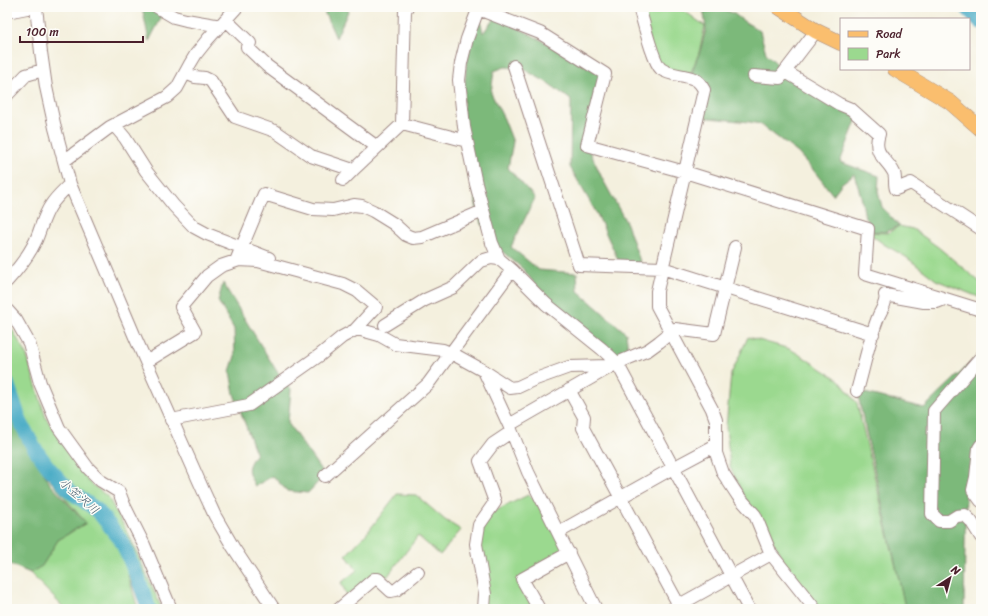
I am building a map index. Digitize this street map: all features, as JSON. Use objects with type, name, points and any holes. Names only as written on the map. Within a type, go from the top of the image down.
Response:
[{"type":"main road","points":[[779,7],[816,31],[840,43]]},
{"type":"main road","points":[[897,70],[950,102],[981,129]]},
{"type":"street","points":[[7,12],[32,7]]},
{"type":"street","points":[[36,7],[46,87],[70,184],[171,420],[215,516],[233,547],[274,609]]},
{"type":"street","points":[[157,7],[174,17],[186,20],[223,23],[250,43],[247,47],[267,66],[377,147]]},
{"type":"street","points":[[64,161],[114,125],[167,97],[177,88],[196,54],[237,7]]},
{"type":"street","points":[[343,180],[402,124],[405,10],[407,7]]},
{"type":"street","points":[[639,7],[655,60],[660,68],[668,73],[695,79],[700,83],[704,90],[656,292],[657,306],[712,409],[716,420],[716,453],[723,473],[738,496],[755,515],[771,554],[815,609]]},
{"type":"street","points":[[749,609],[673,468],[614,364],[602,349],[546,304],[499,259],[492,243],[476,184],[464,127],[460,80],[461,63],[467,39],[481,8],[540,33],[605,74],[587,145],[685,172],[868,229],[865,274],[981,310]]},
{"type":"street","points":[[754,76],[780,78],[816,31]]},
{"type":"street","points":[[514,66],[579,265],[662,268],[873,334]]},
{"type":"street","points":[[7,95],[26,75],[44,70]]},
{"type":"street","points":[[786,72],[839,104],[851,109],[879,134],[876,142],[879,152],[895,174],[896,189],[911,183],[981,229]]},
{"type":"street","points":[[185,73],[211,81],[235,117],[275,131],[311,156],[353,170]]},
{"type":"street","points":[[402,124],[467,141]]},
{"type":"street","points":[[114,125],[125,138],[146,171],[174,206],[194,227],[207,234],[270,258],[268,264]]},
{"type":"street","points":[[7,281],[22,262],[36,240],[50,207],[56,197],[70,184]]},
{"type":"street","points":[[236,261],[264,194],[313,210],[333,210],[354,205],[362,206],[394,224],[406,235],[413,238],[422,237],[483,211]]},
{"type":"street","points":[[484,609],[484,594],[476,544],[479,525],[495,502],[480,461],[510,428],[569,390],[614,364],[648,350],[675,329],[714,334],[735,247]]},
{"type":"street","points":[[384,325],[425,300],[454,286],[481,261],[491,258],[499,259]]},
{"type":"street","points":[[146,362],[195,332],[181,307],[207,276],[221,266],[239,260],[258,261],[343,284],[357,291],[376,308],[355,330],[342,337],[320,355],[249,405],[171,420]]},
{"type":"street","points":[[325,476],[428,384],[512,270]]},
{"type":"street","points":[[857,391],[873,334],[886,298],[885,295],[924,302],[937,302],[944,298]]},
{"type":"street","points":[[7,310],[16,320],[29,343],[40,383],[59,428],[88,468],[101,482],[119,492],[144,545],[171,609]]},
{"type":"street","points":[[355,330],[361,330],[379,335],[396,344],[443,350],[484,371],[510,388],[518,387],[569,367],[614,364]]},
{"type":"street","points":[[981,357],[934,411],[932,514],[939,521],[949,521],[957,516],[965,515],[971,521],[981,537]]},
{"type":"street","points":[[484,371],[528,472],[596,609]]},
{"type":"street","points":[[569,390],[584,417],[583,428],[621,497],[677,608],[771,554]]},
{"type":"street","points":[[981,445],[979,448],[973,490],[981,501]]},
{"type":"street","points":[[558,532],[673,468],[716,446]]},
{"type":"street","points":[[539,609],[522,579],[569,553]]},
{"type":"street","points":[[339,609],[374,580],[378,579],[391,591],[396,590],[418,572]]},
{"type":"green space","points":[[142,7],[167,7],[149,41]]},
{"type":"green space","points":[[322,7],[350,7],[336,38]]},
{"type":"green space","points":[[639,7],[679,7],[705,26],[699,53],[690,75],[670,73],[655,60]]},
{"type":"green space","points":[[703,7],[720,7],[733,13],[760,31],[766,53],[785,72],[858,116],[840,162],[879,176],[878,191],[882,207],[899,226],[885,232],[868,231],[871,226],[865,218],[861,196],[854,174],[842,183],[833,195],[798,153],[760,124],[698,117],[704,90],[691,78],[706,29]]},
{"type":"green space","points":[[478,9],[483,33],[496,16],[605,74],[587,145],[602,178],[627,224],[642,267],[621,266],[597,214],[570,167],[571,100],[548,83],[521,68],[505,67],[494,71],[491,93],[504,119],[513,142],[508,168],[535,198],[511,247],[539,270],[577,273],[578,291],[626,333],[629,358],[602,349],[557,313],[523,269],[492,243],[477,214],[463,112],[466,67]]},
{"type":"green space","points":[[899,226],[913,229],[938,247],[981,283],[981,298],[936,280],[906,257],[885,245],[867,232],[888,233]]},
{"type":"green space","points":[[223,283],[276,370],[291,389],[288,423],[325,476],[308,493],[287,491],[273,476],[255,486],[250,476],[248,469],[256,453],[234,394],[230,371],[235,356],[234,329],[218,301]]},
{"type":"green space","points":[[7,321],[26,353],[46,418],[87,480],[108,497],[129,535],[162,609],[142,609],[128,575],[138,609],[65,609],[30,573],[42,565],[58,540],[86,523],[36,464],[7,400]]},
{"type":"green space","points":[[748,337],[790,349],[800,355],[839,380],[857,403],[906,609],[891,609],[887,606],[879,605],[872,609],[815,609],[794,583],[776,546],[751,511],[730,467],[726,427],[731,374]]},
{"type":"green space","points":[[981,353],[981,445],[966,480],[964,609],[907,609],[905,607],[857,391],[924,408]]},
{"type":"green space","points":[[7,407],[50,484],[86,523],[58,540],[42,566],[30,573],[7,563]]},
{"type":"green space","points":[[397,494],[416,495],[445,520],[461,530],[440,555],[418,536],[387,577],[377,575],[347,595],[341,583],[357,570],[346,555],[367,533]]},
{"type":"green space","points":[[528,495],[535,500],[566,547],[527,576],[541,609],[484,609],[476,544],[485,516]]},
{"type":"waterway","points":[[966,7],[981,22]]},
{"type":"waterway","name":"小笠沢川","points":[[7,383],[20,421],[33,446],[48,467],[71,492],[97,510],[121,540],[138,578],[149,609]]}]
